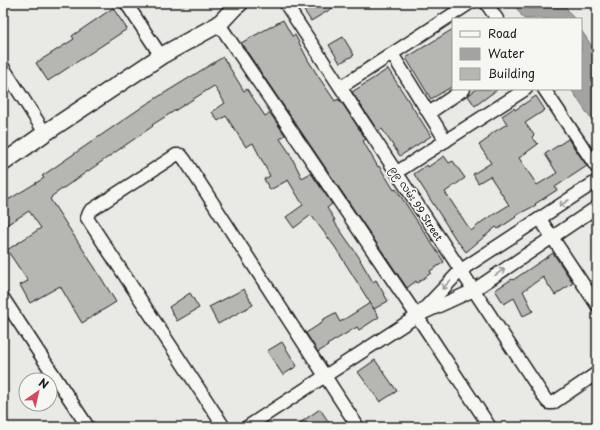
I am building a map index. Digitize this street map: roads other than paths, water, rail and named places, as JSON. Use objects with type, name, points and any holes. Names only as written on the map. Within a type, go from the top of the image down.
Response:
[{"type":"street","points":[[126,3],[161,56]]},
{"type":"street","points":[[3,164],[45,133],[161,56],[219,24],[240,3]]},
{"type":"street","name":"၉၉ လမ်း 99 Street","points":[[286,3],[546,400],[549,403],[553,403],[597,373]]},
{"type":"street","points":[[341,87],[470,3]]},
{"type":"street","points":[[486,3],[496,18]]},
{"type":"street","points":[[219,24],[490,427]]},
{"type":"street","points":[[392,54],[446,140]]},
{"type":"street","points":[[3,67],[45,133]]},
{"type":"street","points":[[429,113],[463,90]]},
{"type":"street","points":[[397,172],[524,90]]},
{"type":"street","points":[[545,90],[597,168]]},
{"type":"street","points":[[224,427],[87,218],[90,211],[176,154],[181,155],[185,160],[358,427]]},
{"type":"street","points":[[416,316],[461,270],[597,181]]},
{"type":"street","points":[[247,427],[416,316],[474,290],[597,207]]},
{"type":"street","points":[[540,219],[597,305]]},
{"type":"street","points":[[3,298],[88,427]]},
{"type":"water","points":[[513,3],[563,3],[573,18],[523,18]]},
{"type":"water","points":[[582,32],[597,54],[597,128],[572,90],[582,90]]}]
